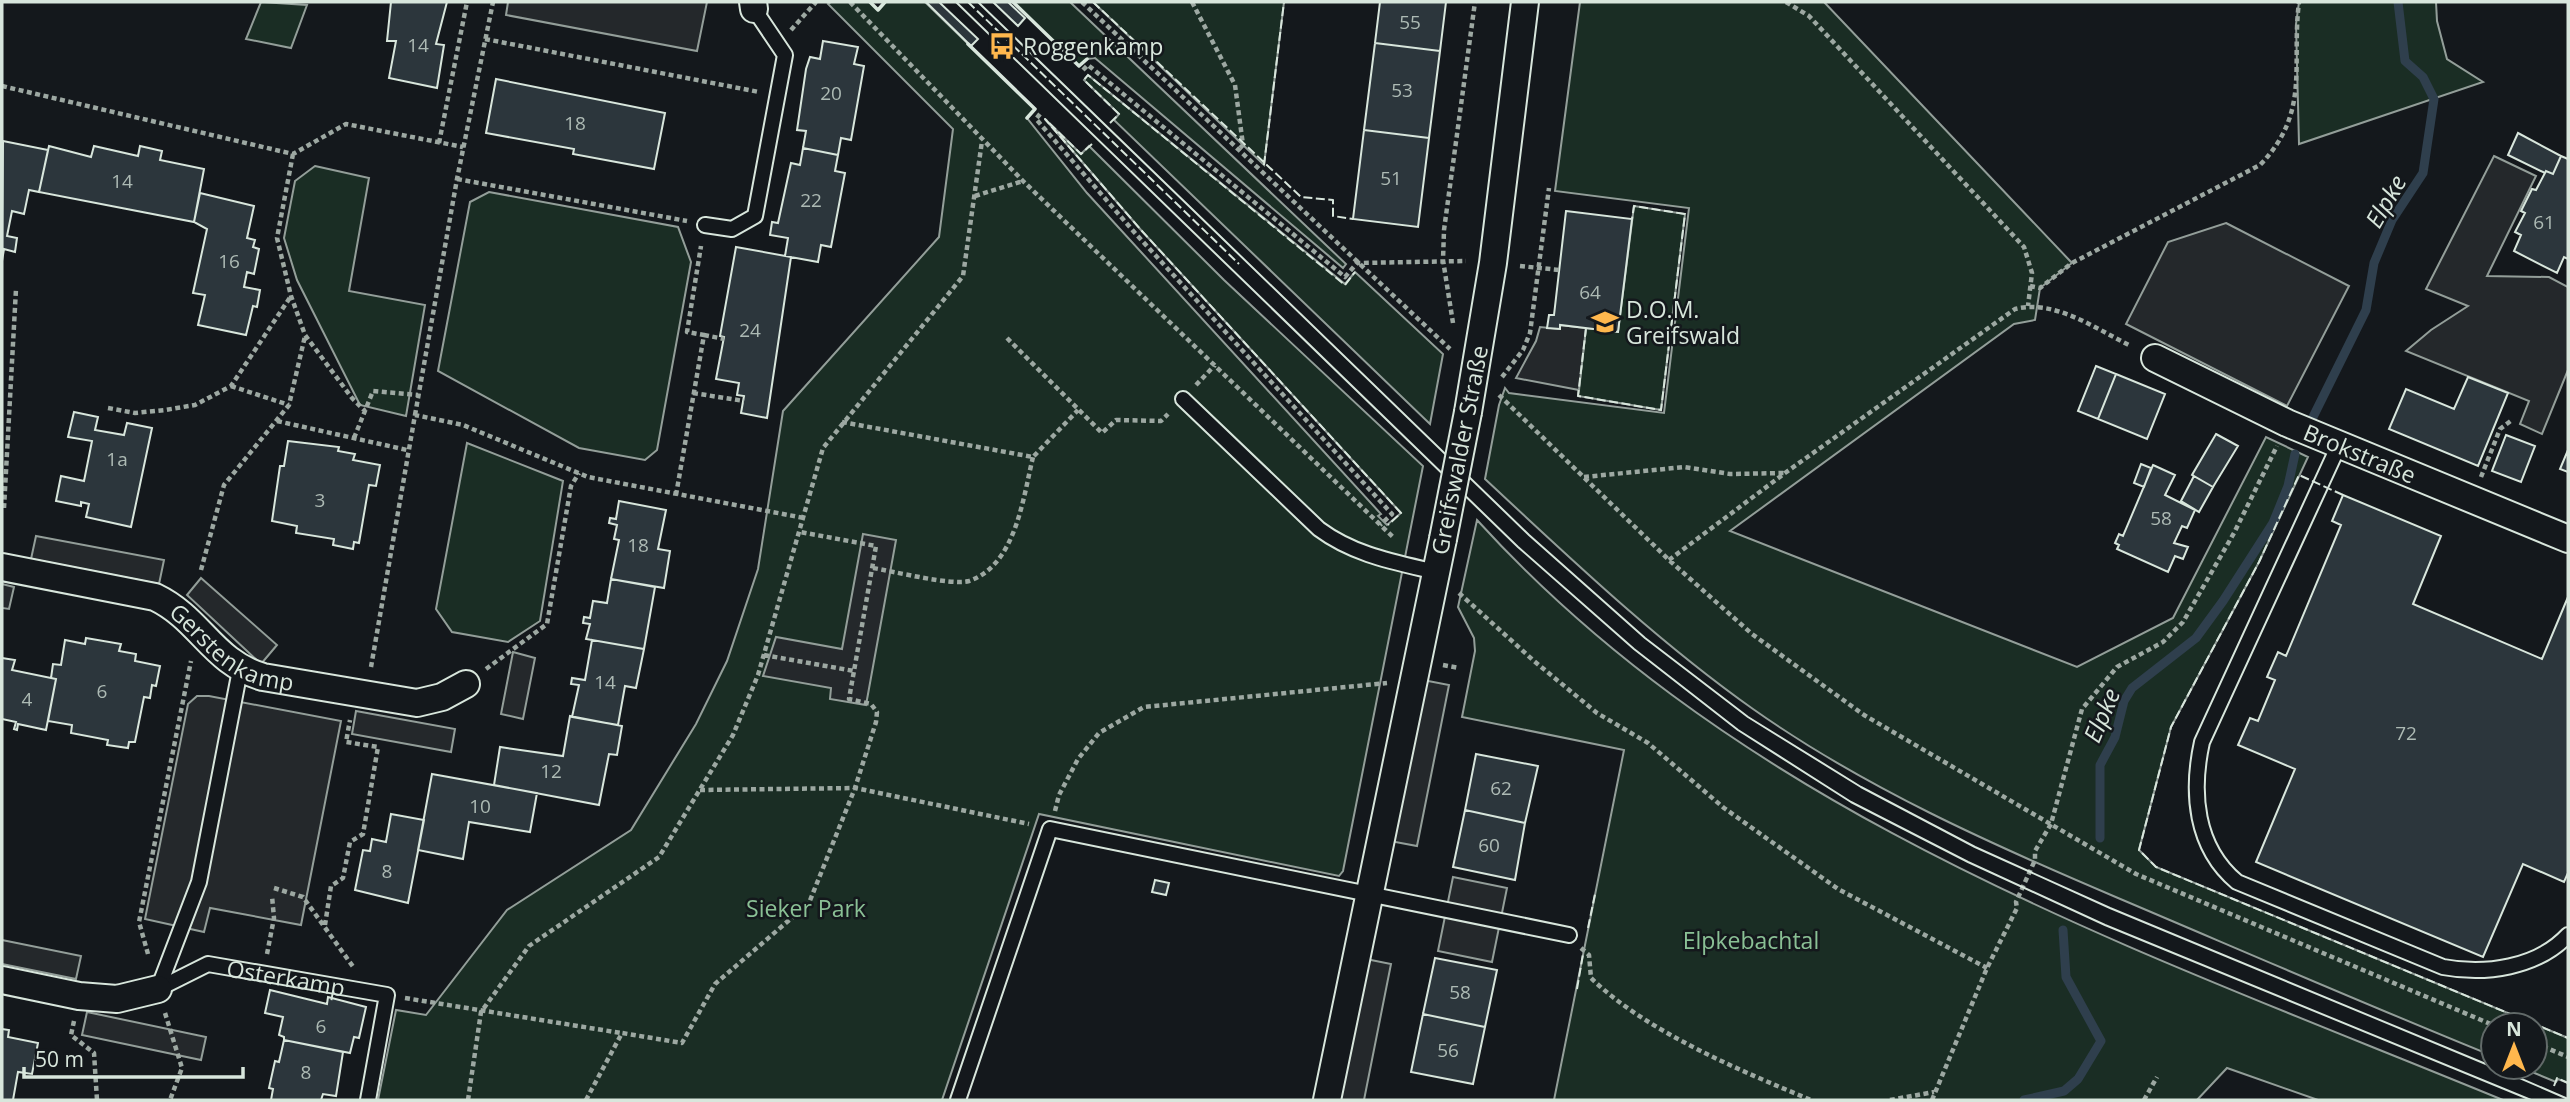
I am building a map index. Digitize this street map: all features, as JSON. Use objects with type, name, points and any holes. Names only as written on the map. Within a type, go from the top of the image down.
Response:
[{"type":"street","name":"Greifswalder Straße","points":[[1327,1100],[1468,412],[1493,263],[1525,2]]},
{"type":"street","name":"Brokstraße","points":[[2155,358],[2287,423],[2568,539]]},
{"type":"street","name":"Gerstenkamp","points":[[2,567],[155,597],[178,608],[240,670],[417,704],[442,697],[466,684]]},
{"type":"street","name":"Osterkamp","points":[[2,980],[79,996],[117,999],[158,989]]},
{"type":"lane","points":[[705,225],[732,229],[755,216],[785,55],[753,6]]},
{"type":"lane","points":[[1182,399],[1319,529],[1342,546],[1365,555],[1436,572]]},
{"type":"lane","points":[[2339,445],[2202,741],[2197,790],[2200,819],[2208,848],[2237,882],[2443,967],[2473,973],[2511,967],[2560,945],[2568,935]]},
{"type":"lane","points":[[158,989],[199,882],[240,670]]},
{"type":"lane","points":[[958,1100],[1050,829],[1569,935]]},
{"type":"lane","name":"Osterkamp","points":[[158,989],[208,964],[262,971],[387,995]]},
{"type":"lane","points":[[368,1100],[387,995]]},
{"type":"path","points":[[439,143],[467,2]]},
{"type":"path","points":[[324,925],[331,886],[343,878],[349,842],[363,834],[378,747],[346,741],[356,692],[371,668],[407,450],[463,147],[493,2]]},
{"type":"path","points":[[785,55],[791,29],[816,2]]},
{"type":"path","points":[[850,2],[1023,181],[1395,539]]},
{"type":"path","points":[[1082,2],[1459,357]]},
{"type":"path","points":[[1192,2],[1235,85],[1243,145],[1238,150]]},
{"type":"path","points":[[1455,332],[1443,260],[1475,2]]},
{"type":"path","points":[[1786,2],[1809,16],[2024,247],[2030,260],[2028,306]]},
{"type":"path","points":[[2030,286],[2040,288],[2072,263],[2260,164],[2277,147],[2298,92],[2299,2]]},
{"type":"path","points":[[485,39],[778,96]]},
{"type":"path","points":[[1083,70],[1088,65],[1345,277],[1357,263],[1443,260],[1559,270]]},
{"type":"path","points":[[2,86],[293,154],[346,124],[463,147]]},
{"type":"path","points":[[1040,114],[1036,119],[1135,233],[1392,514],[1380,525]]},
{"type":"path","points":[[468,1100],[481,1012],[529,946],[659,857],[745,711],[764,655],[822,448],[963,276],[982,140]]},
{"type":"path","points":[[293,154],[277,238],[291,296],[305,335],[352,398],[365,411]]},
{"type":"path","points":[[457,179],[705,225],[687,332],[724,339]]},
{"type":"path","points":[[975,196],[1023,181]]},
{"type":"path","points":[[1498,380],[1511,367],[1530,333],[1549,188]]},
{"type":"path","points":[[4,508],[16,289]]},
{"type":"path","points":[[108,408],[135,414],[195,405],[232,386],[291,296]]},
{"type":"path","points":[[1669,560],[1785,472],[2003,315],[2028,306],[2075,318],[2155,358]]},
{"type":"path","points":[[201,570],[224,485],[289,405],[305,335]]},
{"type":"path","points":[[676,495],[704,335]]},
{"type":"path","points":[[1007,338],[1102,433],[1116,420],[1161,421],[1215,365]]},
{"type":"path","points":[[232,386],[289,405]]},
{"type":"path","points":[[1491,387],[1669,560],[1752,634],[1864,715],[2112,860],[2170,890],[2479,1019]]},
{"type":"path","points":[[354,438],[373,391],[418,395]]},
{"type":"path","points":[[693,393],[744,401]]},
{"type":"path","points":[[873,568],[967,582],[984,572],[1003,556],[1023,497],[1032,457],[1078,410]]},
{"type":"path","points":[[415,415],[463,425],[589,477],[804,518]]},
{"type":"path","points":[[2472,499],[2500,429],[2512,420]]},
{"type":"path","points":[[277,421],[407,450]]},
{"type":"path","points":[[842,422],[1032,457]]},
{"type":"path","points":[[1932,1100],[1987,968],[2017,908],[2015,902],[2035,860],[2035,851],[2051,824],[2081,709],[2117,667],[2163,642],[2183,622],[2234,533],[2287,423]]},
{"type":"path","points":[[1583,477],[1684,467],[1730,474],[1785,472]]},
{"type":"path","points":[[466,684],[547,624],[571,486],[579,472]]},
{"type":"path","points":[[387,995],[682,1043],[715,984],[809,903],[855,788],[877,712],[871,704],[849,699],[876,546],[800,532]]},
{"type":"path","points":[[1436,572],[1534,662],[1597,713],[1648,743],[1724,808],[1838,889],[1987,968]]},
{"type":"path","points":[[170,1100],[182,1068],[139,922],[164,786],[198,630]]},
{"type":"path","points":[[764,655],[853,671]]},
{"type":"path","points":[[700,790],[855,788],[1050,829],[1059,795],[1078,759],[1099,733],[1144,707],[1370,687],[1390,682],[1405,666],[1417,660],[1459,668]]},
{"type":"path","points":[[274,888],[303,897],[371,992]]},
{"type":"path","points":[[262,971],[274,918],[272,896]]},
{"type":"path","points":[[1569,935],[1589,955],[1591,978],[1636,1014],[1752,1076],[1811,1100]]},
{"type":"path","points":[[79,996],[71,1035],[94,1054],[97,1100]]},
{"type":"path","points":[[586,1100],[622,1033]]},
{"type":"path","points":[[2549,1049],[2568,1056]]},
{"type":"path","points":[[2144,1100],[2157,1077]]},
{"type":"path","points":[[1890,1100],[1934,1093]]},
{"type":"green space","points":[[261,2],[307,5],[291,48],[246,39]]},
{"type":"green space","name":"Sieker Park","points":[[870,2],[878,10],[885,2],[925,2],[1035,109],[1027,118],[1087,193],[1381,514],[1378,516],[1387,525],[1401,513],[1141,230],[1045,119],[1081,154],[1089,146],[1224,280],[1423,466],[1343,871],[1339,876],[1039,814],[942,1100],[378,1100],[396,1010],[426,1015],[507,910],[631,830],[696,724],[727,661],[758,569],[783,411],[939,237],[953,129],[828,4]]},
{"type":"green space","points":[[1013,2],[1070,2],[1346,264],[1343,268],[1095,58],[1087,59],[1079,66]]},
{"type":"green space","points":[[1093,2],[1284,2],[1264,165],[1243,145]]},
{"type":"green space","points":[[1580,2],[1824,2],[2072,263],[2040,288],[2035,320],[2014,324],[1730,531],[2077,667],[2173,618],[2266,437],[2308,457],[2259,562],[2171,727],[2139,850],[2156,867],[2503,1011],[2479,1011],[2479,1050],[2071,878],[1977,836],[1885,790],[1796,738],[1717,683],[1615,598],[1485,479],[1499,405],[1505,388],[1509,393],[1664,413],[1689,208],[1555,191]]},
{"type":"green space","points":[[2299,2],[2436,2],[2437,21],[2447,59],[2483,82],[2299,144],[2296,24]]},
{"type":"green space","points":[[1088,75],[1345,284],[1355,272],[1443,354],[1430,424],[1114,120],[1119,114],[1084,80]]},
{"type":"green space","points":[[315,166],[369,178],[349,291],[425,305],[406,416],[360,405],[297,280],[284,238],[295,181]]},
{"type":"green space","points":[[489,192],[678,227],[691,262],[657,450],[645,460],[579,448],[438,371],[470,202]]},
{"type":"green space","points":[[1634,206],[1685,214],[1661,410],[1578,396],[1586,328],[1618,332]]},
{"type":"green space","points":[[467,443],[563,481],[540,621],[508,642],[452,632],[436,609]]},
{"type":"green space","name":"Elpkebachtal","points":[[1477,520],[1585,625],[1701,716],[1826,796],[1956,866],[2090,930],[2503,1100],[2318,1100],[2227,1068],[2197,1100],[1554,1100],[1624,750],[1462,717],[1475,651],[1474,638],[1458,607]]},
{"type":"green space","points":[[2549,1030],[2568,1038],[2568,1083],[2558,1079],[2556,1082],[2549,1079]]},
{"type":"shaded area","points":[[508,2],[707,2],[697,51],[506,15]]},
{"type":"shaded area","points":[[2494,156],[2536,176],[2487,276],[2549,277],[2568,287],[2568,370],[2542,434],[2520,424],[2529,401],[2406,351],[2431,330],[2468,306],[2426,289]]},
{"type":"shaded area","points":[[2226,223],[2349,286],[2287,406],[2126,324],[2168,242]]},
{"type":"shaded area","points":[[1560,325],[1586,328],[1579,390],[1516,378],[1536,341],[1540,327],[1560,329]]},
{"type":"shaded area","points":[[863,534],[896,540],[866,705],[830,699],[831,688],[763,676],[776,637],[842,649]]},
{"type":"shaded area","points":[[36,536],[164,560],[159,584],[31,559]]},
{"type":"shaded area","points":[[201,578],[277,645],[261,664],[187,595]]},
{"type":"shaded area","points":[[2,584],[14,587],[9,609],[2,608]]},
{"type":"shaded area","points":[[513,652],[535,658],[523,719],[501,714]]},
{"type":"shaded area","points":[[1423,680],[1449,685],[1417,846],[1390,841]]},
{"type":"shaded area","points":[[197,696],[341,721],[301,925],[210,908],[204,932],[145,919],[188,704]]},
{"type":"shaded area","points":[[356,711],[455,729],[451,752],[352,734]]},
{"type":"shaded area","points":[[1453,877],[1507,888],[1492,962],[1438,951]]},
{"type":"shaded area","points":[[2,940],[81,956],[76,979],[2,964]]},
{"type":"shaded area","points":[[1366,959],[1391,964],[1364,1100],[1338,1100]]},
{"type":"shaded area","points":[[87,1012],[206,1037],[201,1060],[82,1035]]},
{"type":"building","points":[[391,2],[447,2],[436,44],[444,45],[437,88],[389,78],[396,41],[387,41]]},
{"type":"building","points":[[926,2],[939,2],[978,39],[971,46]]},
{"type":"building","points":[[993,2],[1008,2],[1025,18],[1018,26]]},
{"type":"building","points":[[1380,2],[1446,2],[1440,51],[1375,43]]},
{"type":"building","points":[[823,41],[858,47],[854,64],[864,66],[851,140],[841,138],[838,155],[803,148],[806,131],[797,130],[806,69],[810,57],[820,59]]},
{"type":"building","points":[[1375,43],[1440,51],[1429,138],[1364,130]]},
{"type":"building","points":[[496,79],[665,113],[654,169],[573,154],[574,149],[486,133]]},
{"type":"building","points":[[1364,130],[1429,138],[1418,227],[1353,219]]},
{"type":"building","points":[[2518,133],[2561,156],[2553,174],[2546,171],[2545,173],[2508,155]]},
{"type":"building","points":[[3,141],[48,150],[39,192],[29,190],[24,214],[12,211],[7,236],[17,238],[15,252],[4,249],[2,261]]},
{"type":"building","points":[[49,146],[91,157],[94,146],[138,156],[140,146],[162,151],[160,160],[204,169],[194,222],[39,192]]},
{"type":"building","points":[[803,148],[838,155],[835,171],[845,173],[831,247],[821,245],[818,262],[785,256],[788,238],[770,235],[772,222],[778,223],[791,163],[800,165]]},
{"type":"building","points":[[2561,156],[2568,159],[2568,259],[2564,257],[2557,273],[2514,251],[2521,235],[2515,232],[2525,213],[2521,211],[2532,189],[2536,190],[2546,171],[2553,174]]},
{"type":"building","points":[[200,193],[254,206],[247,238],[255,240],[253,247],[259,249],[254,274],[247,272],[244,287],[260,290],[257,307],[253,306],[246,335],[198,325],[205,295],[193,293],[207,229],[194,222]]},
{"type":"building","points":[[1566,211],[1632,219],[1618,332],[1560,325],[1560,329],[1547,328],[1549,315],[1554,315]]},
{"type":"building","points":[[736,247],[791,257],[767,418],[741,413],[744,396],[737,395],[739,383],[716,379],[724,337],[720,336]]},
{"type":"building","points":[[2096,366],[2116,374],[2098,419],[2078,411]]},
{"type":"building","points":[[2116,374],[2165,394],[2147,439],[2098,419]]},
{"type":"building","points":[[2468,377],[2508,393],[2478,466],[2389,429],[2406,389],[2454,409]]},
{"type":"building","points":[[74,412],[98,417],[95,430],[124,435],[127,423],[152,428],[131,527],[86,517],[89,504],[81,502],[81,506],[56,501],[61,476],[84,481],[92,441],[68,437]]},
{"type":"building","points":[[2216,434],[2238,446],[2213,487],[2192,475]]},
{"type":"building","points":[[2506,435],[2535,446],[2521,482],[2492,471]]},
{"type":"building","points":[[288,441],[339,447],[338,451],[355,454],[353,460],[380,465],[376,486],[369,485],[359,543],[354,542],[353,549],[333,545],[334,539],[296,533],[297,526],[272,521],[280,466],[284,466]]},
{"type":"building","points":[[2568,450],[2568,472],[2560,469]]},
{"type":"building","points":[[2141,464],[2151,468],[2144,487],[2134,483]]},
{"type":"building","points":[[2153,465],[2175,475],[2165,495],[2195,510],[2187,528],[2182,526],[2174,543],[2188,547],[2183,559],[2175,556],[2168,572],[2117,549],[2119,545],[2115,543],[2119,534],[2123,536]]},
{"type":"building","points":[[2194,476],[2213,487],[2199,512],[2181,501]]},
{"type":"building","points":[[2343,495],[2441,536],[2413,604],[2542,659],[2568,597],[2568,873],[2564,882],[2523,864],[2483,957],[2256,862],[2295,769],[2238,745],[2250,718],[2258,721],[2275,680],[2267,677],[2278,652],[2286,656],[2341,525],[2332,521]]},
{"type":"building","points":[[619,501],[666,510],[658,549],[670,551],[664,588],[611,579],[619,540],[614,539],[617,525],[609,523],[610,518],[616,519]]},
{"type":"building","points":[[611,579],[655,587],[644,649],[586,639],[590,624],[583,623],[584,617],[590,618],[593,601],[607,603]]},
{"type":"building","points":[[86,638],[121,644],[119,651],[136,654],[135,661],[160,666],[156,686],[152,685],[150,698],[144,697],[135,742],[129,742],[128,748],[107,745],[108,740],[71,733],[72,725],[48,721],[56,679],[51,678],[53,664],[61,665],[65,640],[85,644]]},
{"type":"building","points":[[592,640],[644,649],[636,688],[625,686],[618,725],[572,717],[579,685],[571,684],[572,678],[585,680]]},
{"type":"building","points":[[2,658],[15,660],[12,670],[56,679],[46,730],[18,724],[17,730],[14,729],[16,722],[2,719]]},
{"type":"building","points":[[570,716],[622,726],[617,755],[609,754],[599,805],[494,785],[500,747],[563,756]]},
{"type":"building","points":[[1476,754],[1538,766],[1525,823],[1465,810]]},
{"type":"building","points":[[432,774],[537,793],[530,832],[469,822],[463,859],[418,850]]},
{"type":"building","points":[[1465,810],[1525,823],[1515,880],[1453,867]]},
{"type":"building","points":[[391,814],[424,820],[408,903],[355,890],[363,850],[370,851],[372,839],[386,842]]},
{"type":"building","points":[[1155,880],[1169,883],[1166,895],[1152,892]]},
{"type":"building","points":[[1435,958],[1497,970],[1485,1027],[1423,1014]]},
{"type":"building","points":[[270,990],[327,1004],[328,997],[366,1007],[359,1038],[354,1037],[350,1053],[284,1040],[284,1037],[279,1035],[283,1017],[265,1013]]},
{"type":"building","points":[[1423,1014],[1485,1027],[1473,1084],[1411,1072]]},
{"type":"building","points":[[2,1029],[9,1030],[8,1037],[38,1043],[32,1074],[18,1072],[13,1100],[2,1100]]},
{"type":"building","points":[[284,1040],[343,1052],[336,1096],[323,1094],[321,1100],[271,1100],[273,1089],[269,1088],[275,1061],[279,1062]]},
{"type":"waterway","name":"Elpke","points":[[2313,417],[2366,310],[2374,263],[2392,220],[2423,173],[2434,99],[2423,77],[2405,61],[2398,2]]},
{"type":"waterway","name":"Elpke","points":[[2100,838],[2100,765],[2115,737],[2124,701],[2132,688],[2196,638],[2223,601],[2273,523],[2288,486],[2295,454]]},
{"type":"waterway","name":"Elpke","points":[[2024,1100],[2064,1091],[2078,1079],[2101,1041],[2066,977],[2063,930]]},
{"type":"tram line","points":[[956,2],[1518,547],[1634,649],[1738,730],[1851,802],[1968,862],[2105,925],[2531,1100]]},
{"type":"tram line","points":[[978,2],[1529,535],[1645,638],[1748,717],[1861,787],[1975,847],[2110,908],[2479,1061]]},
{"type":"tram line","points":[[2526,1081],[2568,1099]]},
{"type":"fence","points":[[968,2],[1239,264]]},
{"type":"fence","points":[[1093,2],[1301,197],[1333,200],[1333,216],[1353,219]]},
{"type":"fence","points":[[1264,165],[1284,2]]},
{"type":"fence","points":[[1110,123],[1119,114],[1084,80],[1088,75],[1345,285],[1355,272]]},
{"type":"fence","points":[[1092,144],[1081,154],[1045,119],[1141,230],[1401,513],[1388,525]]},
{"type":"fence","points":[[1586,328],[1578,396],[1661,410],[1685,214],[1634,206],[1632,219]]},
{"type":"fence","points":[[2343,495],[2299,475],[2259,562],[2171,727],[2139,850],[2156,867],[2568,1038]]},
{"type":"fence","points":[[1588,928],[1595,894]]},
{"type":"fence","points":[[1577,989],[1583,954]]},
{"type":"fence","points":[[2554,1086],[2557,1078],[2568,1083]]},
{"type":"wall","points":[[870,2],[878,10],[885,2]]},
{"type":"wall","points":[[1013,2],[1079,66],[1087,59]]},
{"type":"wall","points":[[968,44],[1035,109],[1027,118]]},
{"type":"place","name":"Roggenkamp","points":[[1002,46]]},
{"type":"place","name":"D.O.M. Greifswald","points":[[1605,322]]}]
